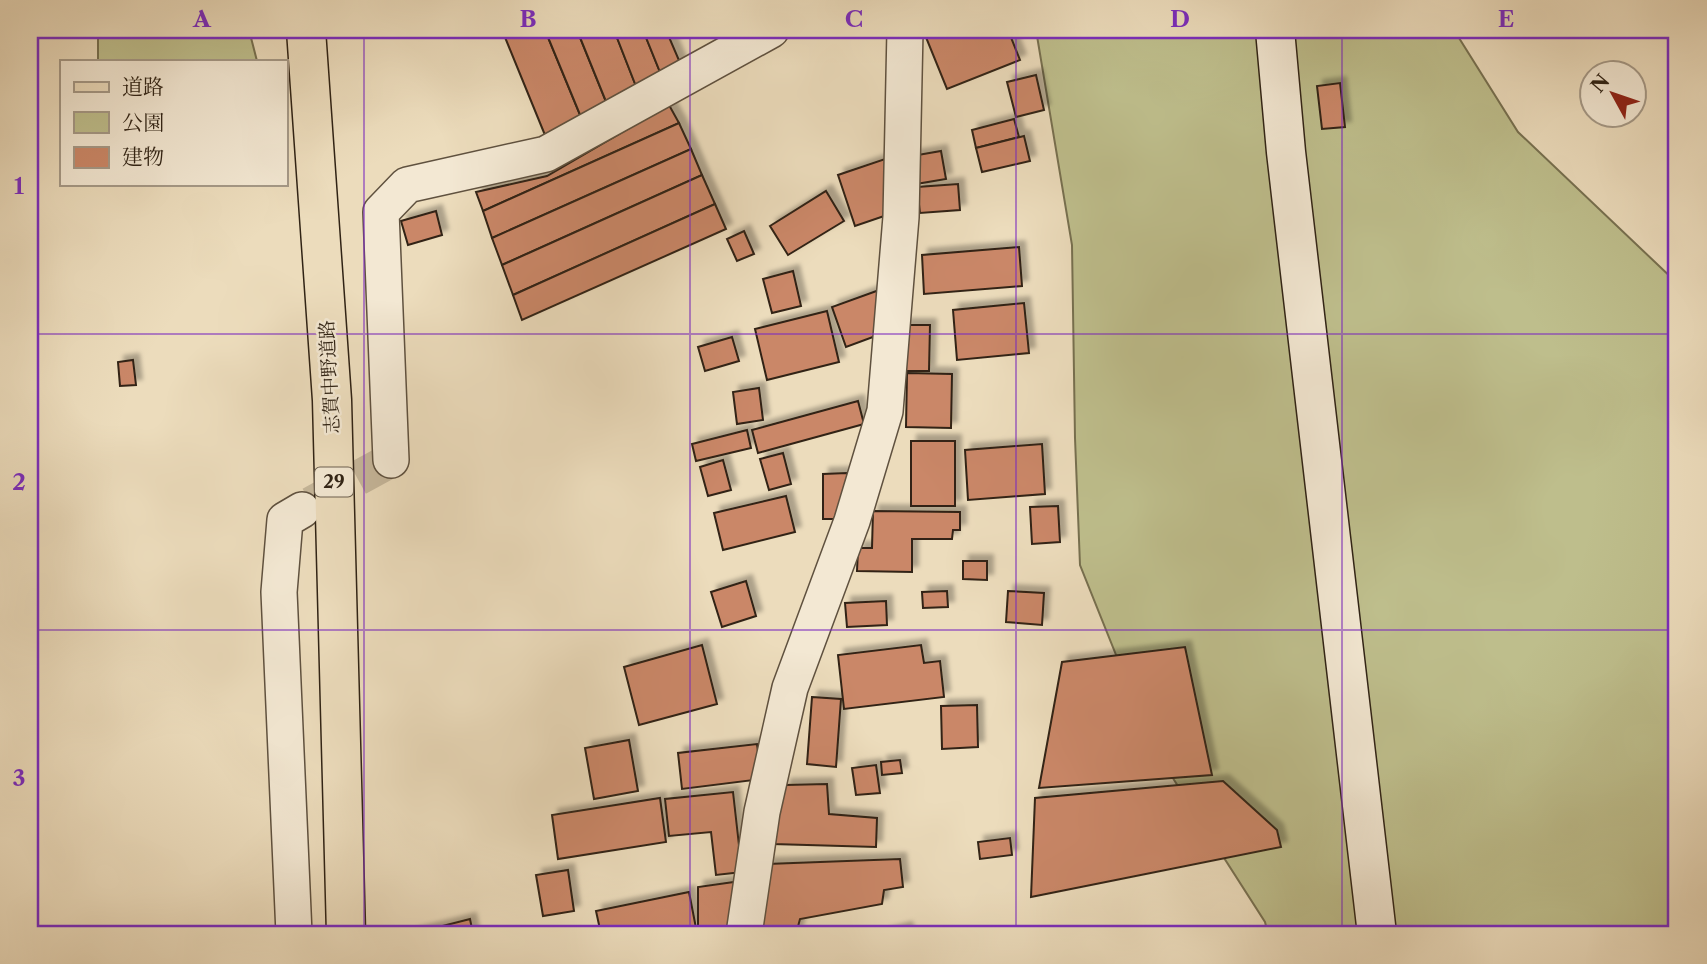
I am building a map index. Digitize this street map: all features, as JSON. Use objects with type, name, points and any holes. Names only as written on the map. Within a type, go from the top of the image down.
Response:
[{"type":"main road","name":"志賀中野道路","points":[[306,30],[332,400],[346,934]]},
{"type":"street","points":[[391,460],[380,212],[407,185],[546,154],[771,30]]},
{"type":"street","points":[[744,934],[762,812],[790,688],[852,521],[886,411],[901,217],[905,30]]},
{"type":"street","points":[[1275,30],[1286,152],[1377,934]]},
{"type":"street","points":[[294,934],[279,592],[285,520],[302,510]]},
{"type":"green space","points":[[98,30],[249,30],[257,60],[98,60]]},
{"type":"green space","points":[[1036,30],[1454,30],[1518,132],[1677,283],[1677,934],[1268,934],[1265,922],[1153,747],[1080,565],[1072,245]]},
{"type":"building","points":[[502,30],[545,30],[583,122],[547,140]]},
{"type":"building","points":[[545,30],[577,30],[609,109],[583,122]]},
{"type":"building","points":[[577,30],[614,30],[639,94],[609,109]]},
{"type":"building","points":[[614,30],[643,30],[664,82],[639,94]]},
{"type":"building","points":[[643,30],[666,30],[684,72],[664,82]]},
{"type":"building","points":[[923,30],[1008,30],[1020,60],[947,89]]},
{"type":"building","points":[[1036,75],[1044,110],[1016,117],[1007,82]]},
{"type":"building","points":[[1340,83],[1345,127],[1322,129],[1317,86]]},
{"type":"building","points":[[669,105],[679,123],[483,211],[476,192],[547,176]]},
{"type":"building","points":[[1014,119],[1019,137],[976,148],[972,130]]},
{"type":"building","points":[[679,123],[691,149],[492,238],[483,211]]},
{"type":"building","points":[[1024,136],[1030,161],[982,172],[976,148]]},
{"type":"building","points":[[691,149],[702,175],[502,265],[492,238]]},
{"type":"building","points":[[941,151],[946,179],[916,184],[912,156]]},
{"type":"building","points":[[885,159],[890,214],[855,226],[838,175]]},
{"type":"building","points":[[702,175],[715,204],[513,295],[502,265]]},
{"type":"building","points":[[958,184],[960,210],[920,213],[917,187]]},
{"type":"building","points":[[826,191],[844,221],[788,255],[770,226]]},
{"type":"building","points":[[715,204],[726,229],[522,320],[513,295]]},
{"type":"building","points":[[436,211],[442,235],[408,245],[401,221]]},
{"type":"building","points":[[744,231],[754,254],[737,261],[727,239]]},
{"type":"building","points":[[1019,247],[1022,286],[924,294],[922,255]]},
{"type":"building","points":[[793,271],[801,306],[772,313],[763,279]]},
{"type":"building","points":[[882,289],[881,334],[846,347],[832,307]]},
{"type":"building","points":[[1024,303],[1029,353],[957,360],[953,310]]},
{"type":"building","points":[[827,311],[839,362],[767,380],[755,329]]},
{"type":"building","points":[[904,325],[930,325],[929,371],[903,371]]},
{"type":"building","points":[[732,337],[739,361],[705,371],[698,347]]},
{"type":"building","points":[[133,360],[136,385],[120,386],[118,362]]},
{"type":"building","points":[[907,373],[952,374],[951,428],[906,427]]},
{"type":"building","points":[[759,388],[763,420],[737,424],[733,392]]},
{"type":"building","points":[[858,401],[864,424],[758,453],[752,430]]},
{"type":"building","points":[[747,430],[751,448],[696,461],[692,444]]},
{"type":"building","points":[[911,441],[955,441],[955,506],[911,506]]},
{"type":"building","points":[[1042,444],[1045,494],[968,500],[965,450]]},
{"type":"building","points":[[783,453],[791,484],[769,490],[760,459]]},
{"type":"building","points":[[723,460],[731,490],[708,496],[700,467]]},
{"type":"building","points":[[847,473],[847,519],[823,519],[823,474]]},
{"type":"building","points":[[786,496],[795,532],[723,550],[714,513]]},
{"type":"building","points":[[1058,506],[1060,542],[1032,544],[1030,507]]},
{"type":"building","points":[[873,511],[960,512],[960,530],[953,530],[952,539],[912,539],[912,572],[857,571],[858,548],[872,548]]},
{"type":"building","points":[[963,561],[987,561],[987,580],[963,579]]},
{"type":"building","points":[[746,581],[756,616],[722,627],[711,592]]},
{"type":"building","points":[[947,591],[948,607],[923,608],[922,592]]},
{"type":"building","points":[[1008,591],[1044,593],[1042,625],[1006,622]]},
{"type":"building","points":[[886,601],[887,625],[847,627],[845,603]]},
{"type":"building","points":[[702,645],[717,704],[639,725],[624,667]]},
{"type":"building","points":[[921,645],[924,663],[940,661],[944,697],[844,709],[838,655]]},
{"type":"building","points":[[1185,647],[1212,775],[1039,788],[1062,662]]},
{"type":"building","points":[[812,697],[841,699],[836,767],[807,764]]},
{"type":"building","points":[[977,705],[978,747],[942,749],[941,706]]},
{"type":"building","points":[[629,740],[638,791],[594,799],[585,748]]},
{"type":"building","points":[[757,744],[762,779],[682,789],[678,753]]},
{"type":"building","points":[[900,760],[902,773],[882,775],[881,762]]},
{"type":"building","points":[[876,765],[880,793],[856,795],[852,768]]},
{"type":"building","points":[[1223,781],[1277,830],[1281,847],[1031,897],[1035,798]]},
{"type":"building","points":[[827,784],[829,814],[877,818],[876,847],[773,844],[785,785]]},
{"type":"building","points":[[733,792],[742,872],[716,875],[711,832],[669,836],[665,799]]},
{"type":"building","points":[[660,798],[666,842],[558,859],[552,815]]},
{"type":"building","points":[[1010,838],[1012,855],[980,859],[978,842]]},
{"type":"building","points":[[900,859],[903,887],[884,890],[882,904],[800,919],[796,934],[755,934],[767,864]]},
{"type":"building","points":[[568,870],[574,911],[543,916],[536,875]]},
{"type":"building","points":[[741,881],[733,934],[698,934],[698,887]]},
{"type":"building","points":[[689,892],[696,928],[684,930],[684,934],[601,934],[596,911]]},
{"type":"building","points":[[470,919],[473,934],[411,934]]},
{"type":"building","points":[[906,928],[908,934],[884,934]]},
{"type":"tunnel","points":[[311,504],[391,460]]}]
